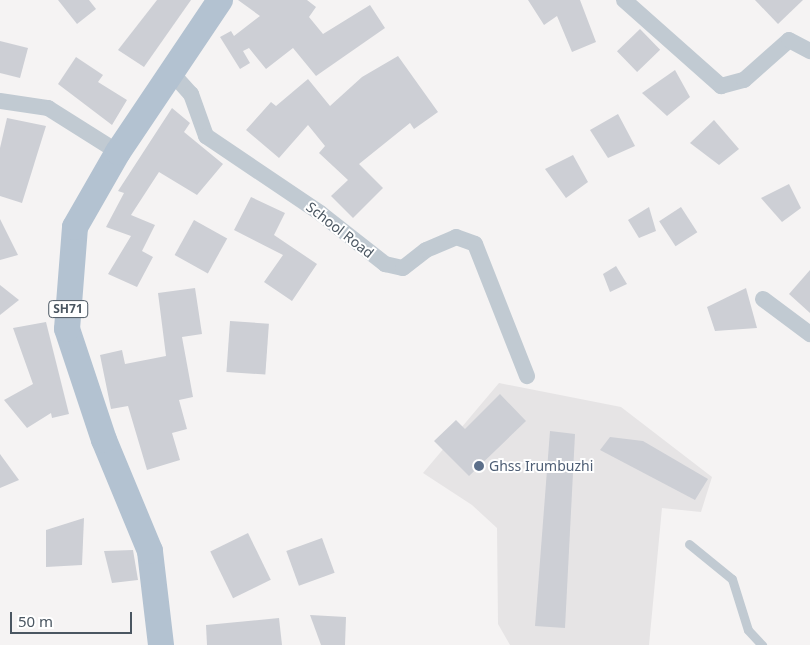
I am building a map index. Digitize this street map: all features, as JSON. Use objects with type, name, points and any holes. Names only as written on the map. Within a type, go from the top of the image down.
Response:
[{"type":"main road","name":"SH71","points":[[160,645],[150,550],[104,440],[66,329],[75,227],[118,152],[220,0]]},
{"type":"street","points":[[624,0],[721,86],[744,80],[789,40],[810,51]]},
{"type":"street","name":"School Road","points":[[170,72],[191,94],[206,136],[320,213],[385,264],[403,268],[426,250],[456,237],[475,244],[527,376]]},
{"type":"street","points":[[0,101],[48,108],[118,152]]},
{"type":"street","points":[[763,299],[810,334]]},
{"type":"lane","points":[[689,544],[732,579],[748,630],[762,645]]},
{"type":"shaded area","points":[[499,383],[621,407],[712,477],[701,512],[662,508],[649,645],[510,645],[498,624],[497,528],[472,505],[423,473]]},
{"type":"building","points":[[58,0],[89,0],[96,9],[77,24]]},
{"type":"building","points":[[157,0],[191,0],[144,67],[118,50]]},
{"type":"building","points":[[238,0],[307,0],[316,7],[309,17],[323,34],[370,5],[385,28],[316,76],[293,48],[266,69],[249,48],[243,51],[250,63],[240,69],[220,37],[231,31],[234,36],[260,16]]},
{"type":"building","points":[[528,0],[580,0],[596,42],[572,52],[557,16],[544,25]]},
{"type":"building","points":[[755,0],[803,0],[778,24]]},
{"type":"building","points":[[640,29],[660,50],[637,72],[617,51]]},
{"type":"building","points":[[0,41],[28,48],[20,78],[0,73]]},
{"type":"building","points":[[398,56],[438,112],[414,129],[410,123],[359,164],[383,188],[353,218],[331,196],[348,180],[319,153],[325,146],[308,125],[279,158],[246,130],[271,102],[276,106],[308,79],[330,106],[362,77]]},
{"type":"building","points":[[76,57],[103,75],[98,82],[127,100],[112,125],[58,84]]},
{"type":"building","points":[[675,70],[690,97],[667,116],[642,93]]},
{"type":"building","points":[[172,108],[190,123],[184,132],[223,164],[197,195],[159,172],[131,215],[155,225],[142,251],[153,257],[137,287],[108,274],[131,236],[106,227],[124,193],[118,191]]},
{"type":"building","points":[[618,114],[635,146],[608,158],[590,130]]},
{"type":"building","points":[[7,118],[46,126],[22,203],[0,196],[0,148]]},
{"type":"building","points":[[714,120],[739,149],[719,165],[690,143]]},
{"type":"building","points":[[573,155],[588,182],[566,198],[545,169]]},
{"type":"building","points":[[789,184],[801,208],[782,222],[761,198]]},
{"type":"building","points":[[251,197],[285,213],[274,235],[317,264],[292,301],[264,282],[283,255],[234,230]]},
{"type":"building","points":[[649,207],[656,231],[639,238],[628,220]]},
{"type":"building","points":[[681,207],[697,232],[676,246],[659,221]]},
{"type":"building","points":[[0,219],[18,255],[0,260]]},
{"type":"building","points":[[194,220],[227,238],[208,273],[175,255]]},
{"type":"building","points":[[616,266],[627,284],[610,292],[603,274]]},
{"type":"building","points":[[810,270],[810,313],[789,294]]},
{"type":"building","points":[[0,285],[19,300],[0,315]]},
{"type":"building","points":[[195,288],[202,334],[182,337],[193,397],[179,400],[187,429],[172,433],[180,460],[147,470],[128,406],[111,409],[100,355],[122,350],[125,364],[166,356],[158,293]]},
{"type":"building","points":[[746,288],[757,328],[715,331],[707,307]]},
{"type":"building","points":[[230,321],[269,324],[265,375],[226,372]]},
{"type":"building","points":[[46,322],[69,414],[52,418],[51,413],[27,428],[4,400],[33,384],[13,328]]},
{"type":"building","points":[[500,394],[526,421],[469,476],[434,441],[456,420],[465,429]]},
{"type":"building","points":[[550,431],[575,434],[565,628],[535,626]]},
{"type":"building","points":[[610,437],[643,441],[708,479],[695,500],[600,450]]},
{"type":"building","points":[[0,454],[19,480],[0,488]]},
{"type":"building","points":[[84,518],[82,565],[46,567],[46,530]]},
{"type":"building","points":[[248,533],[271,580],[233,598],[210,551]]},
{"type":"building","points":[[322,538],[335,573],[299,586],[286,551]]},
{"type":"building","points":[[133,550],[138,580],[112,583],[104,551]]},
{"type":"building","points":[[310,615],[346,617],[345,645],[321,645]]},
{"type":"building","points":[[279,618],[282,645],[207,645],[206,625]]},
{"type":"place","name":"Ghss Irumbuzhi","points":[[479,466]]}]
